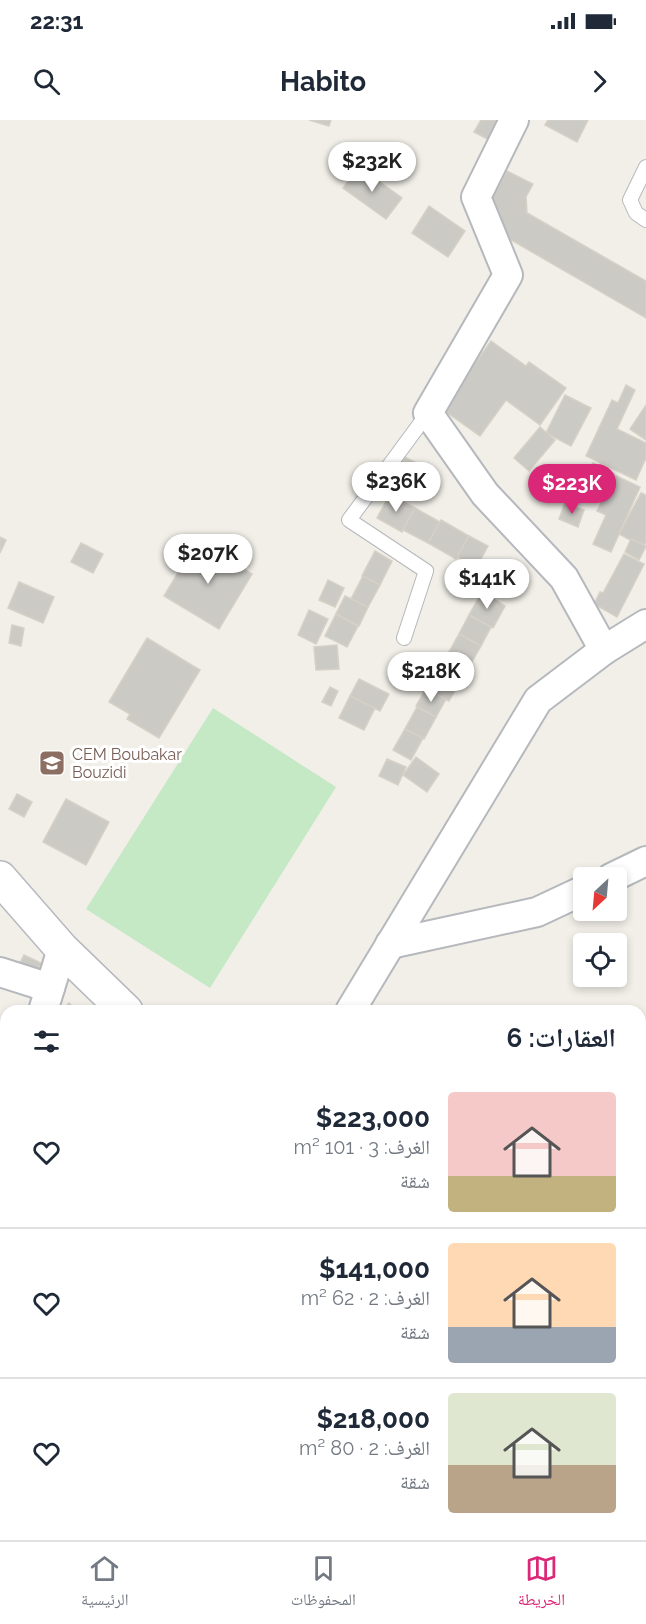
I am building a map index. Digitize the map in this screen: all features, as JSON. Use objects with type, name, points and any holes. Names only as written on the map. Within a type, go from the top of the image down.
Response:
[{"type":"main road","points":[[0,878],[62,949],[120,1005]]},
{"type":"street","points":[[514,120],[476,197],[508,275],[428,413],[485,494],[564,578],[604,650]]},
{"type":"street","points":[[354,1005],[537,700],[604,650],[646,624]]},
{"type":"street","points":[[627,870],[646,861]]},
{"type":"street","points":[[390,944],[537,912],[573,895]]},
{"type":"street","points":[[0,972],[46,1000],[62,949]]},
{"type":"lane","points":[[646,167],[630,200],[636,213],[646,220]]},
{"type":"lane","points":[[404,638],[426,571],[349,520],[428,413]]},
{"type":"green space","points":[[213,708],[336,787],[210,988],[86,909]]},
{"type":"building","points":[[309,120],[331,120],[329,126]]},
{"type":"building","points":[[481,120],[505,120],[493,142],[474,132]]},
{"type":"building","points":[[548,120],[588,120],[577,142],[545,125]]},
{"type":"building","points":[[359,167],[402,198],[386,219],[343,188]]},
{"type":"building","points":[[507,171],[533,184],[526,197],[527,213],[646,281],[646,318],[494,230],[491,200]]},
{"type":"building","points":[[429,206],[465,231],[448,257],[412,233]]},
{"type":"building","points":[[491,341],[526,366],[529,362],[566,388],[540,425],[506,400],[480,436],[442,409]]},
{"type":"building","points":[[626,385],[635,390],[617,429],[646,443],[646,458],[636,480],[586,456],[612,400],[618,403]]},
{"type":"building","points":[[565,395],[591,408],[571,446],[546,433]]},
{"type":"building","points":[[646,405],[646,440],[630,429]]},
{"type":"building","points":[[540,427],[555,440],[529,471],[514,458]]},
{"type":"building","points":[[397,453],[422,466],[405,498],[381,485]]},
{"type":"building","points":[[593,463],[614,474],[600,499],[579,488]]},
{"type":"building","points":[[614,475],[640,487],[611,552],[593,544],[606,515],[597,511]]},
{"type":"building","points":[[641,493],[646,495],[646,542],[643,547],[619,534]]},
{"type":"building","points":[[390,494],[415,508],[402,532],[377,518]]},
{"type":"building","points":[[565,503],[584,510],[578,527],[559,519]]},
{"type":"building","points":[[415,508],[440,522],[428,543],[403,530]]},
{"type":"building","points":[[441,520],[469,536],[456,559],[428,543]]},
{"type":"building","points":[[469,536],[488,546],[476,568],[457,557]]},
{"type":"building","points":[[0,537],[6,540],[0,553]]},
{"type":"building","points":[[631,539],[646,546],[639,560],[625,552]]},
{"type":"building","points":[[197,541],[252,574],[219,629],[164,596]]},
{"type":"building","points":[[81,543],[103,554],[93,573],[71,562]]},
{"type":"building","points":[[375,551],[392,561],[380,585],[362,576]]},
{"type":"building","points":[[624,554],[644,564],[617,617],[594,604],[600,592],[603,593]]},
{"type":"building","points":[[510,560],[516,585],[482,592],[476,568]]},
{"type":"building","points":[[363,576],[380,585],[368,607],[351,599]]},
{"type":"building","points":[[328,580],[344,588],[335,607],[319,600]]},
{"type":"building","points":[[19,582],[54,597],[43,623],[8,608]]},
{"type":"building","points":[[482,592],[505,606],[493,628],[469,615]]},
{"type":"building","points":[[345,596],[368,607],[359,626],[336,614]]},
{"type":"building","points":[[309,610],[328,619],[316,644],[298,635]]},
{"type":"building","points":[[336,614],[358,626],[347,647],[325,636]]},
{"type":"building","points":[[469,615],[491,627],[481,646],[459,634]]},
{"type":"building","points":[[12,625],[24,628],[21,646],[9,643]]},
{"type":"building","points":[[459,634],[481,646],[470,665],[449,652]]},
{"type":"building","points":[[147,638],[200,670],[159,738],[127,719],[130,714],[109,702]]},
{"type":"building","points":[[337,645],[339,669],[316,670],[314,647]]},
{"type":"building","points":[[449,652],[470,664],[458,685],[437,673]]},
{"type":"building","points":[[435,672],[458,685],[449,701],[426,689]]},
{"type":"building","points":[[359,679],[389,694],[380,711],[350,696]]},
{"type":"building","points":[[330,687],[338,691],[331,706],[322,702]]},
{"type":"building","points":[[426,689],[446,699],[436,717],[416,706]]},
{"type":"building","points":[[350,696],[375,708],[364,730],[339,718]]},
{"type":"building","points":[[417,707],[436,717],[424,739],[405,729]]},
{"type":"building","points":[[405,729],[423,738],[411,760],[393,750]]},
{"type":"building","points":[[416,757],[439,774],[427,792],[403,775]]},
{"type":"building","points":[[387,759],[406,767],[398,785],[379,776]]},
{"type":"building","points":[[17,794],[32,802],[24,817],[9,809]]},
{"type":"building","points":[[66,799],[109,822],[86,865],[43,842]]},
{"type":"building","points":[[24,955],[41,963],[36,975],[18,967]]},
{"type":"place","name":"CEM Boubakar Bouzidi","points":[[52,763]]}]
